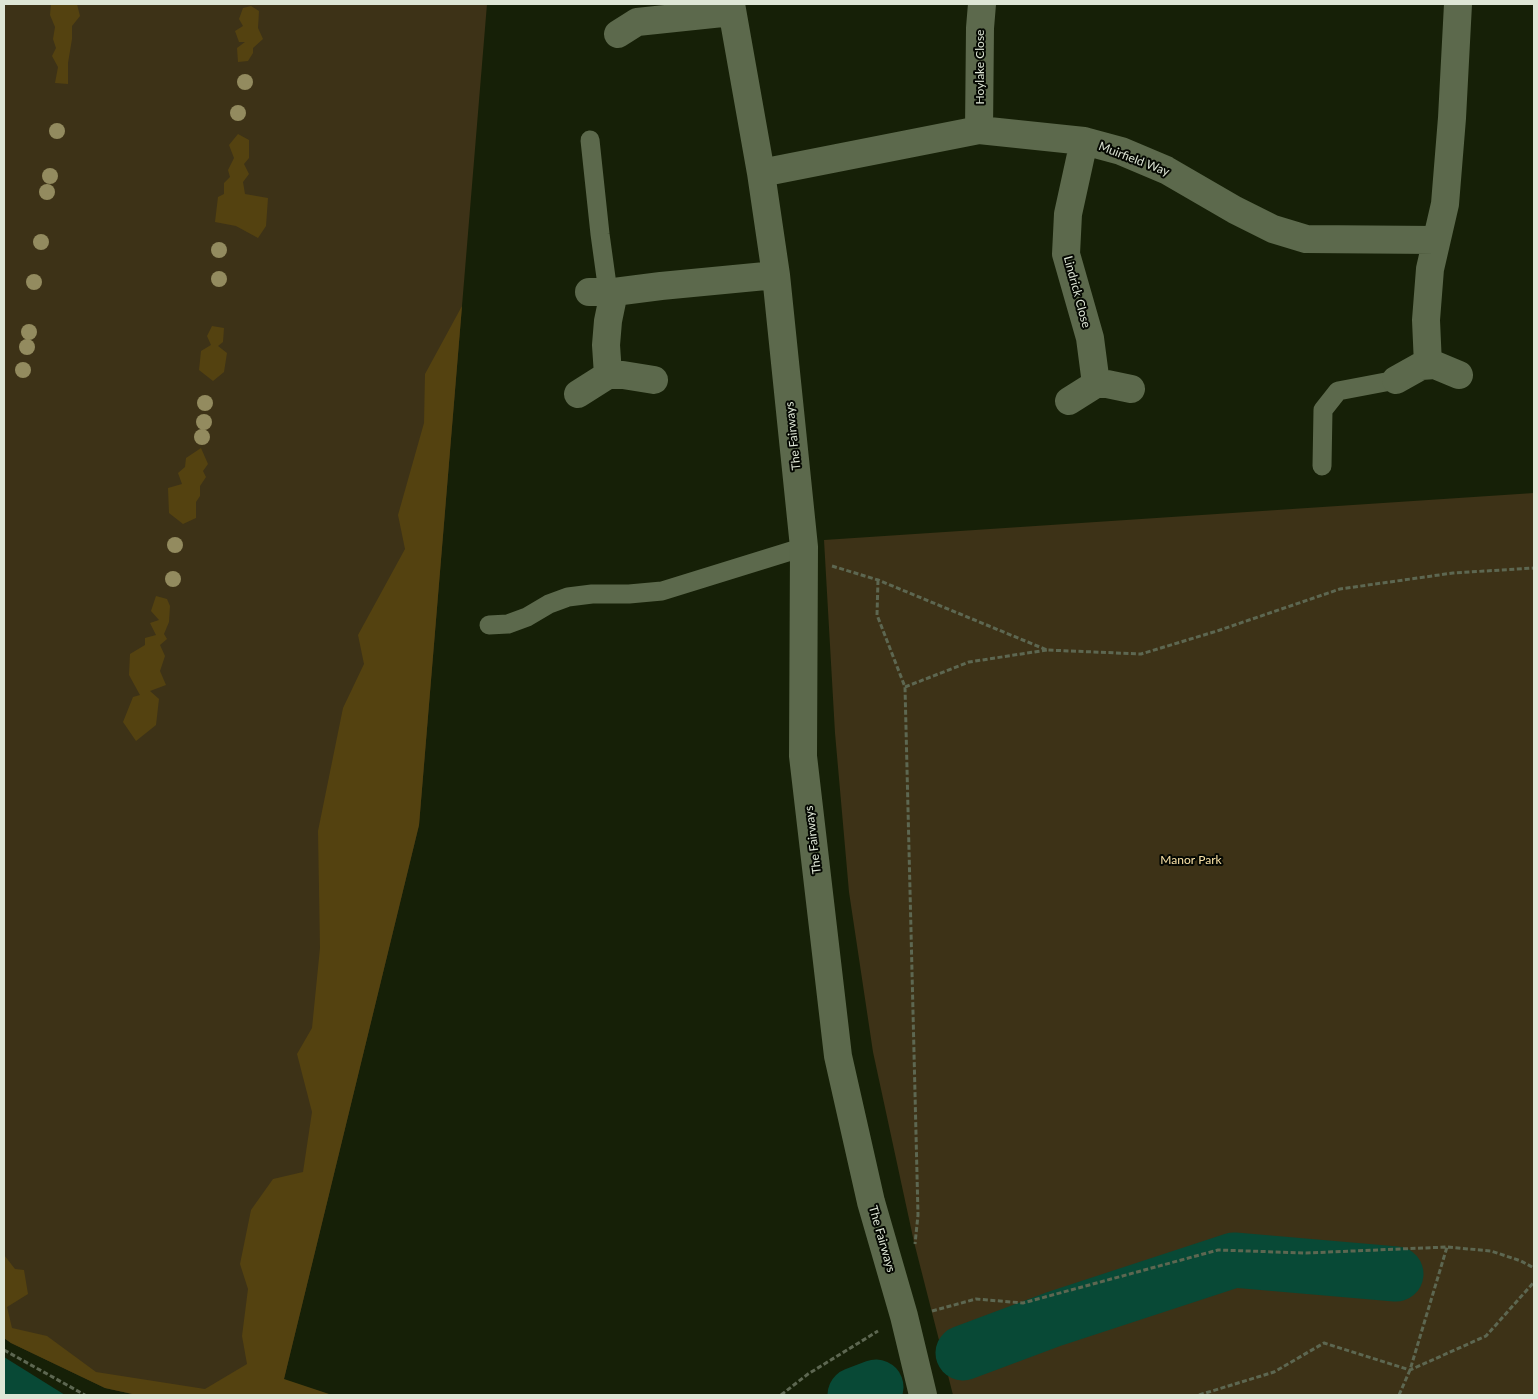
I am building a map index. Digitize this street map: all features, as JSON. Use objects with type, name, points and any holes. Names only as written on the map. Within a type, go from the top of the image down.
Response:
[{"type":"street","name":"Hoylake Close","points":[[979,130],[982,4]]},
{"type":"street","points":[[1428,365],[1427,303],[1430,269],[1445,204],[1458,4]]},
{"type":"street","name":"The Fairways","points":[[618,34],[637,22],[731,8],[761,172],[776,275],[804,547],[803,756],[838,1056],[871,1202],[904,1316],[923,1395]]},
{"type":"street","name":"Muirfield Way","points":[[761,172],[979,130],[1084,141],[1121,151],[1166,170],[1235,210],[1273,229],[1306,239],[1436,240]]},
{"type":"street","name":"Lindrick Close","points":[[1084,141],[1068,214],[1066,254],[1090,338],[1096,384]]},
{"type":"street","points":[[608,375],[606,345],[608,321],[604,292],[776,275]]},
{"type":"street","points":[[1396,380],[1421,366],[1428,365],[1459,374]]},
{"type":"street","points":[[578,394],[608,375],[623,375],[654,380]]},
{"type":"street","points":[[1069,401],[1096,384],[1107,384],[1131,389]]},
{"type":"lane","points":[[590,140],[604,292]]},
{"type":"lane","points":[[1322,466],[1323,410],[1338,391],[1396,380]]},
{"type":"lane","points":[[489,625],[508,624],[568,597],[662,591],[804,547]]},
{"type":"path","points":[[804,547],[833,566],[878,580],[1047,650]]},
{"type":"path","points":[[905,687],[969,662],[1047,650],[1141,654],[1217,631],[1340,589],[1453,573],[1534,568]]},
{"type":"path","points":[[878,580],[877,615],[905,687],[918,1215],[914,1252]]},
{"type":"path","points":[[1399,1395],[1410,1370],[1447,1248]]},
{"type":"path","points":[[931,1311],[976,1299],[1023,1303],[1218,1250],[1306,1253],[1447,1248],[1491,1251],[1521,1260],[1534,1268]]},
{"type":"path","points":[[1199,1395],[1274,1372],[1324,1343],[1410,1370],[1486,1336],[1534,1282]]},
{"type":"path","points":[[781,1395],[808,1374],[904,1316]]},
{"type":"path","points":[[4,1350],[85,1395]]},
{"type":"green space","points":[[4,4],[487,4],[419,825],[280,1395],[137,1395],[105,1388],[4,1338]]},
{"type":"green space","name":"Manor Park","points":[[1534,493],[1534,1395],[953,1395],[914,1242],[873,1052],[849,892],[835,733],[824,540]]},
{"type":"shaded area","points":[[51,4],[77,4],[80,16],[72,26],[68,84],[55,83],[58,67],[52,56],[56,48],[53,39],[55,27],[50,15]]},
{"type":"shaded area","points":[[251,6],[259,11],[258,28],[263,39],[253,48],[253,53],[248,61],[238,62],[237,48],[245,42],[239,42],[235,31],[243,26],[239,19],[243,8]]},
{"type":"shaded area","points":[[238,134],[249,140],[249,158],[244,164],[249,174],[243,182],[245,194],[268,198],[266,226],[258,238],[236,226],[215,222],[218,197],[224,194],[224,183],[230,177],[228,170],[234,158],[229,145]]},
{"type":"shaded area","points":[[462,306],[419,825],[284,1379],[332,1395],[137,1395],[105,1388],[4,1338],[4,1255],[15,1269],[24,1270],[28,1294],[7,1307],[12,1328],[47,1336],[96,1372],[205,1389],[247,1364],[242,1336],[248,1289],[240,1264],[251,1210],[273,1179],[303,1172],[312,1112],[297,1054],[312,1028],[320,948],[318,831],[343,708],[364,664],[358,635],[405,549],[398,515],[424,423],[425,374]]},
{"type":"shaded area","points":[[212,326],[224,328],[223,342],[218,346],[227,353],[224,372],[213,381],[199,370],[201,351],[211,345],[207,336]]},
{"type":"shaded area","points":[[201,448],[208,464],[203,471],[206,477],[200,486],[200,496],[196,502],[196,518],[183,524],[169,513],[168,488],[182,484],[178,473],[185,467],[186,458]]},
{"type":"shaded area","points":[[156,596],[167,599],[170,606],[169,622],[164,634],[167,639],[160,645],[165,656],[160,671],[166,685],[150,691],[159,699],[156,725],[136,741],[123,722],[133,697],[140,695],[129,675],[130,654],[145,645],[145,638],[156,635],[150,623],[159,620],[151,611]]},
{"type":"shaded area","points":[[4,1357],[65,1395],[4,1395]]},
{"type":"waterway","points":[[963,1353],[1054,1319],[1234,1260],[1396,1274]]},
{"type":"waterway","points":[[855,1395],[876,1387]]}]
